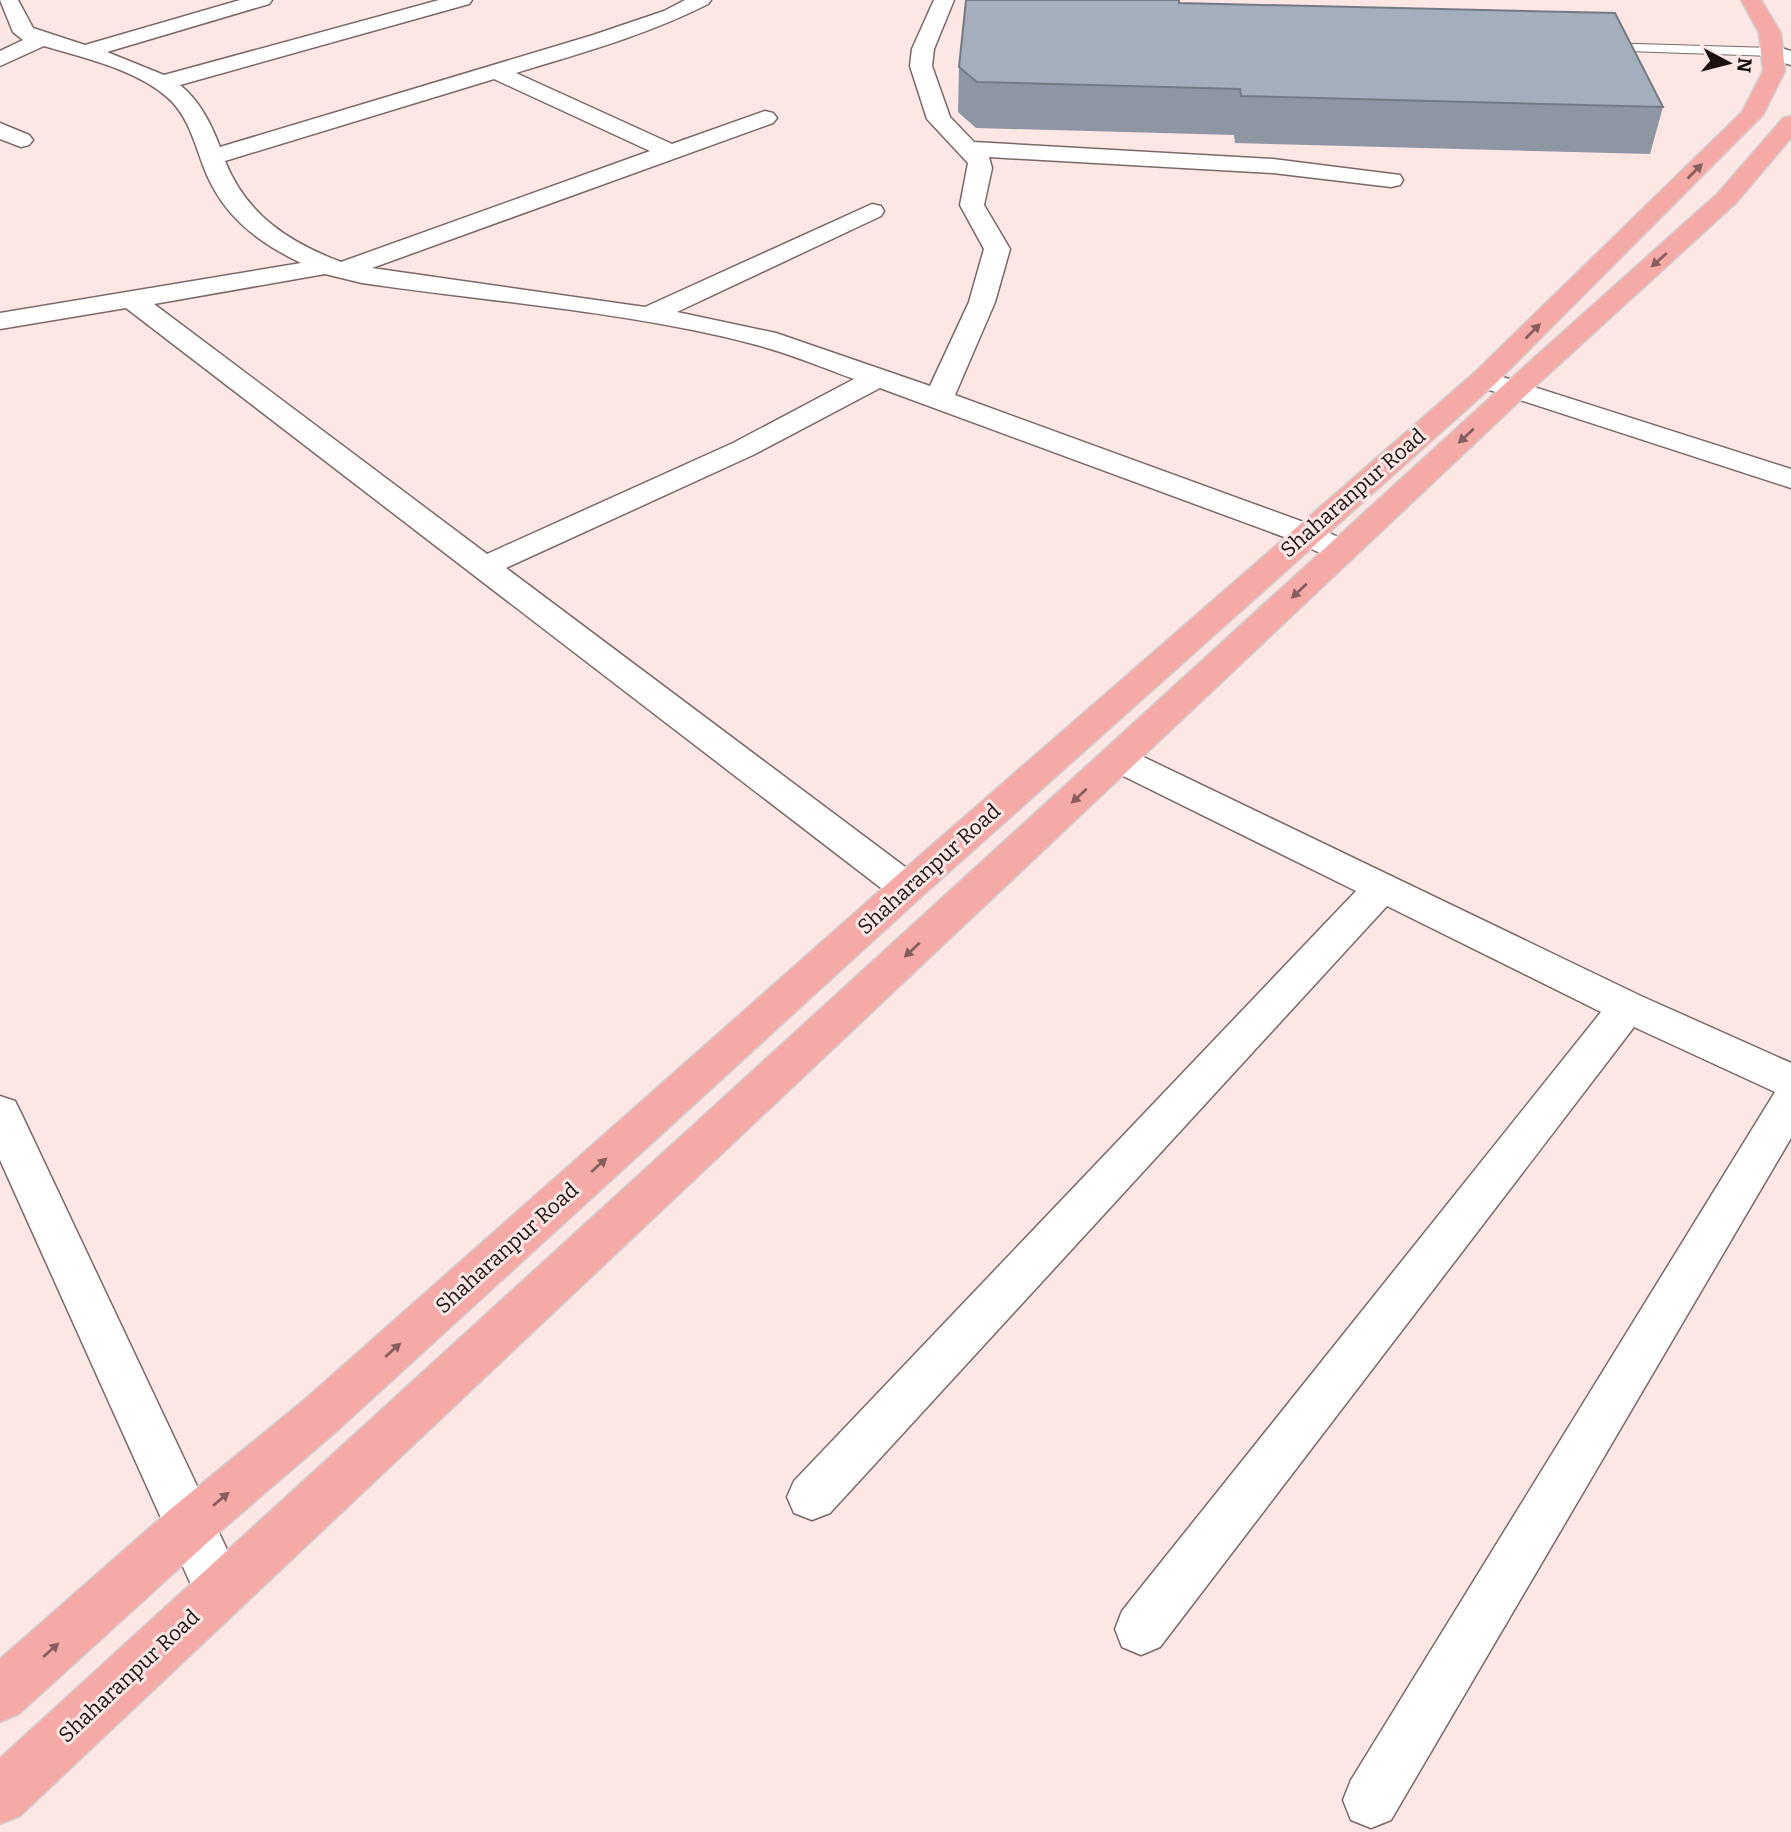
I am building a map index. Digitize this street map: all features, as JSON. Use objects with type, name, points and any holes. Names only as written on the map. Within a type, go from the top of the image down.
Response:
[{"type":"main road","name":"Shaharanpur Road","points":[[1500,384],[1752,115],[1781,55],[1751,0]]},
{"type":"main road","name":"Shaharanpur Road","points":[[0,1695],[190,1525],[321,1415],[907,888],[1324,542],[1500,384],[1727,198],[1791,122]]},
{"type":"main road","name":"Shaharanpur Road","points":[[0,1796],[1118,759],[1324,542]]},
{"type":"street","points":[[8,0],[22,36]]},
{"type":"street","points":[[84,52],[262,0]]},
{"type":"street","points":[[162,83],[462,0]]},
{"type":"street","points":[[213,157],[643,26],[701,0]]},
{"type":"street","points":[[939,398],[982,302],[997,249],[972,205],[981,162],[939,119],[921,66],[923,49],[944,0]]},
{"type":"street","points":[[22,36],[84,52],[162,83],[186,103],[230,197],[243,214],[293,249],[335,268],[504,295],[652,314],[756,336],[939,398],[1324,542]]},
{"type":"street","points":[[0,58],[22,36]]},
{"type":"street","points":[[496,72],[673,153]]},
{"type":"street","points":[[3,317],[223,287],[335,268],[673,153],[765,118]]},
{"type":"street","points":[[971,149],[1273,166],[1391,180]]},
{"type":"street","points":[[652,314],[872,211]]},
{"type":"street","points":[[129,298],[481,568],[907,888]]},
{"type":"street","points":[[481,568],[743,449],[878,378]]},
{"type":"street","points":[[1500,384],[1791,479]]},
{"type":"street","points":[[1118,759],[1627,1007],[1791,1082]]},
{"type":"street","points":[[812,1497],[1382,887]]},
{"type":"street","points":[[1141,1629],[1627,1007]]},
{"type":"street","points":[[1371,1800],[1791,1101]]},
{"type":"street","points":[[0,1113],[220,1591]]},
{"type":"lane","points":[[1592,46],[1781,55]]},
{"type":"building","points":[[966,0],[1179,0],[1179,3],[1615,13],[1663,107],[1241,96],[1240,89],[977,82],[959,67]]}]
